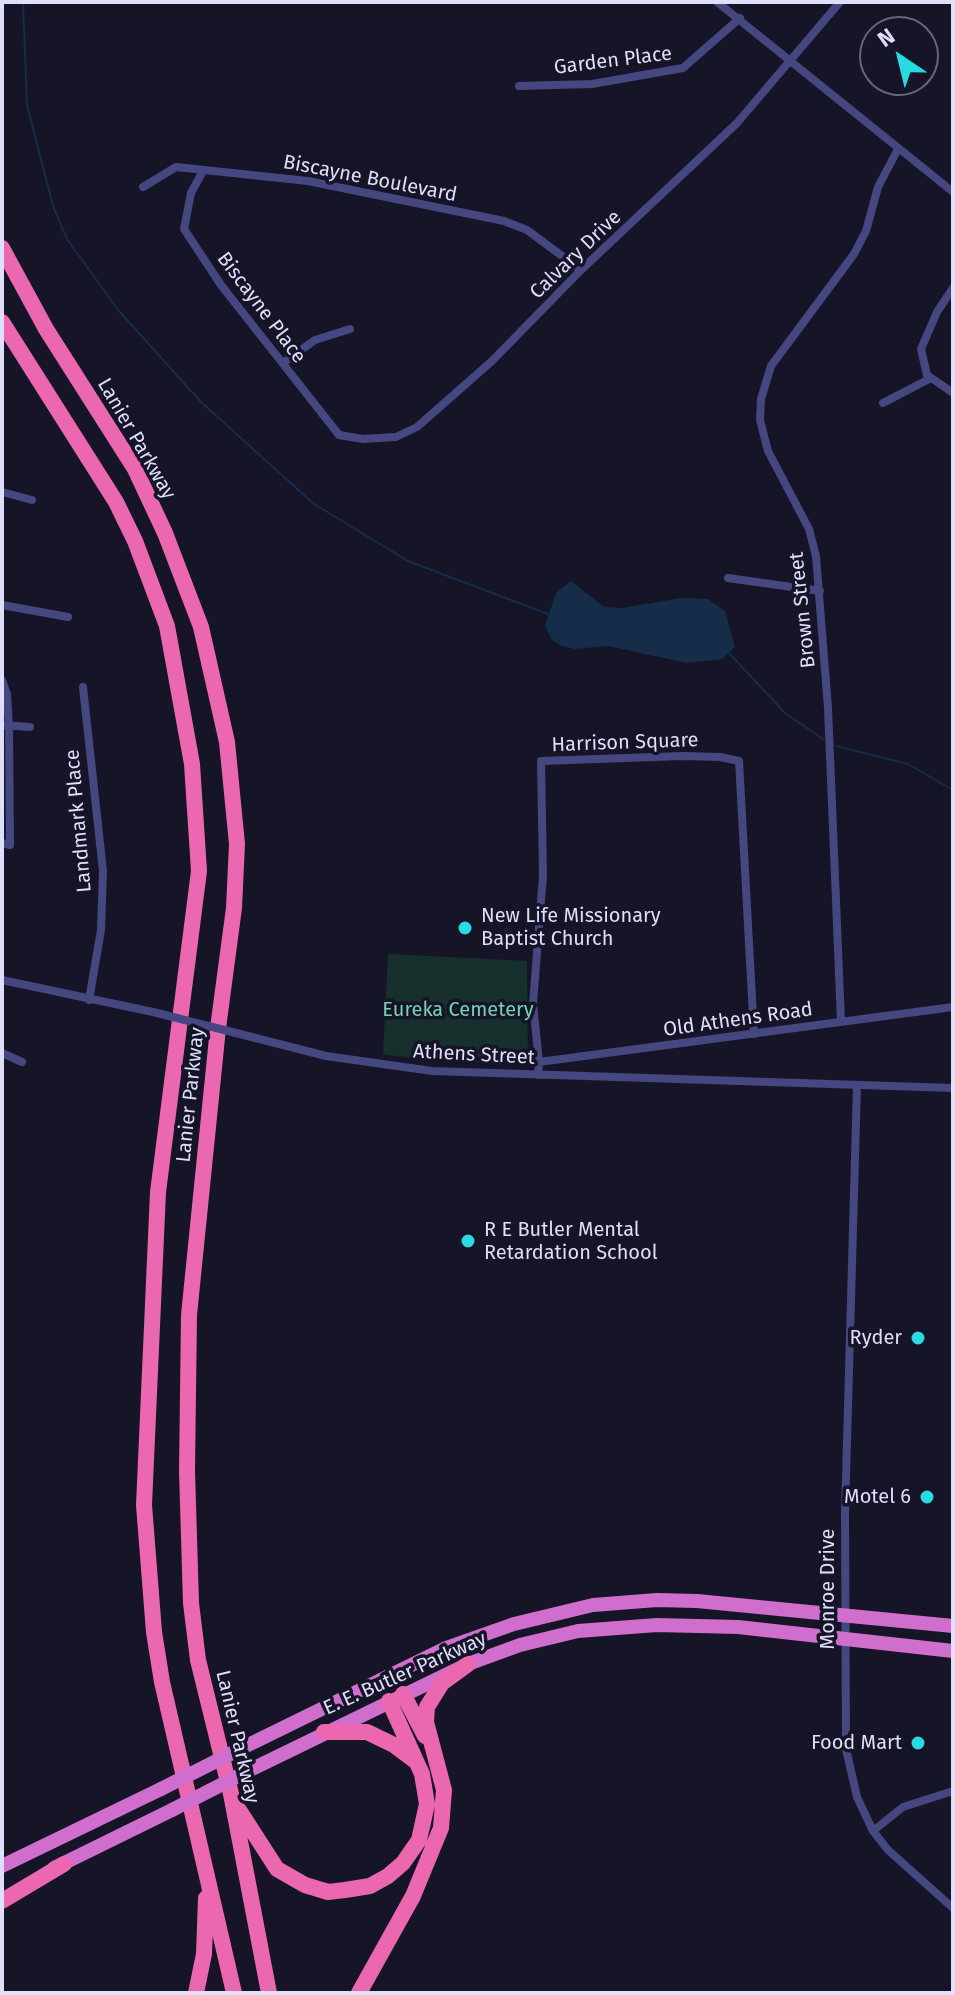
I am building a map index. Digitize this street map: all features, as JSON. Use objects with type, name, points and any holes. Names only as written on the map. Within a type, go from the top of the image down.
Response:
[{"type":"highway","name":"Lanier Parkway","points":[[2,248],[46,329],[135,469],[165,533],[201,627],[227,742],[237,844],[234,908],[218,1028],[189,1315],[187,1471],[191,1603],[198,1660],[231,1794],[269,1993]]},
{"type":"highway","name":"Lanier Parkway","points":[[2,322],[116,502],[135,541],[167,626],[192,764],[199,871],[158,1192],[144,1505],[154,1632],[234,1993]]},
{"type":"highway","name":"E. E. Butler Parkway","points":[[2,1866],[386,1677],[476,1636],[554,1612],[593,1605],[657,1600],[844,1614],[953,1626]]},
{"type":"highway","name":"E. E. Butler Parkway","points":[[2,1892],[468,1664],[548,1637],[604,1628],[738,1627],[953,1651]]},
{"type":"highway","points":[[359,1993],[413,1896],[441,1828],[444,1790],[426,1722],[427,1707],[442,1683],[468,1664]]},
{"type":"highway","points":[[231,1794],[277,1869],[321,1890],[370,1886],[388,1876],[403,1863],[419,1840],[427,1804],[396,1698],[386,1677]]},
{"type":"highway","points":[[396,1698],[436,1754]]},
{"type":"highway","points":[[324,1732],[367,1732],[394,1745],[416,1762]]},
{"type":"highway","points":[[2,1901],[64,1864]]},
{"type":"highway","points":[[196,1993],[204,1954],[207,1876]]},
{"type":"street","points":[[717,2],[953,192]]},
{"type":"street","name":"Calvary Drive","points":[[363,439],[396,437],[417,427],[492,361],[581,270],[737,123],[840,2]]},
{"type":"street","name":"Garden Place","points":[[519,86],[592,84],[683,68],[740,18]]},
{"type":"street","name":"Brown Street","points":[[841,1022],[816,556],[809,529],[768,451],[760,420],[763,383],[771,366],[854,254],[866,231],[878,187],[898,149]]},
{"type":"street","name":"Biscayne Boulevard","points":[[143,187],[176,167],[308,181],[504,221],[527,230],[581,270]]},
{"type":"street","name":"Biscayne Place","points":[[203,171],[191,193],[184,229],[221,285],[339,435],[363,439]]},
{"type":"street","points":[[953,288],[937,312],[921,349],[921,361],[931,378],[953,393]]},
{"type":"street","points":[[283,363],[315,340],[350,329]]},
{"type":"street","points":[[883,403],[931,378]]},
{"type":"street","points":[[2,492],[32,500]]},
{"type":"street","points":[[728,578],[820,591]]},
{"type":"street","points":[[2,605],[68,617]]},
{"type":"street","points":[[2,680],[7,694],[10,845],[2,843]]},
{"type":"street","name":"Landmark Place","points":[[83,687],[103,871],[101,930],[89,1000]]},
{"type":"street","points":[[6,725],[30,727]]},
{"type":"street","name":"Harrison Square","points":[[539,1062],[533,1004],[543,875],[541,761],[683,756],[739,761],[754,1034]]},
{"type":"street","name":"Athens Street","points":[[2,980],[153,1012],[326,1056],[432,1071],[953,1088]]},
{"type":"street","name":"Old Athens Road","points":[[539,1062],[953,1007]]},
{"type":"street","points":[[2,1053],[22,1062]]},
{"type":"street","points":[[538,1075],[539,1062]]},
{"type":"street","name":"Monroe Drive","points":[[857,1086],[844,1614],[846,1749],[857,1797],[873,1831],[888,1850],[953,1908]]},
{"type":"street","points":[[873,1831],[903,1807],[953,1791]]},
{"type":"green space","name":"Eureka Cemetery","points":[[388,954],[527,961],[528,1064],[437,1062],[383,1054]]},
{"type":"water","points":[[571,581],[604,607],[622,608],[681,598],[708,599],[725,611],[735,647],[722,659],[687,663],[608,646],[574,649],[562,646],[552,640],[545,626],[556,593]]},
{"type":"waterway","points":[[23,2],[27,105],[53,206],[67,239],[118,310],[201,402],[314,504],[408,561],[548,614]]},
{"type":"waterway","points":[[729,653],[785,713],[823,739]]},
{"type":"waterway","points":[[836,746],[908,764],[953,790]]},
{"type":"place","name":"New Life Missionary Baptist Church","points":[[465,928]]},
{"type":"place","name":"R E Butler Mental Retardation School","points":[[468,1241]]},
{"type":"place","name":"Ryder","points":[[918,1338]]},
{"type":"place","name":"Motel 6","points":[[927,1497]]},
{"type":"place","name":"Food Mart","points":[[918,1743]]}]
